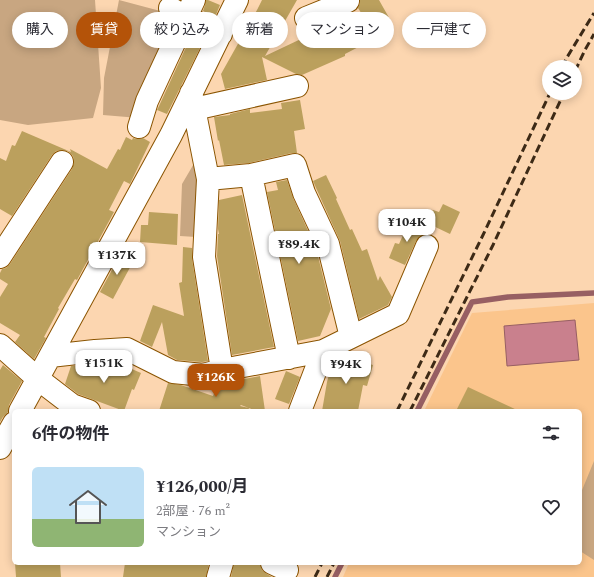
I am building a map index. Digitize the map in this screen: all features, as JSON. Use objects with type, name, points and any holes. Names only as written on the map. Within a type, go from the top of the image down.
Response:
[{"type":"street","points":[[224,26],[237,0]]},
{"type":"street","points":[[328,12],[350,6]]},
{"type":"street","points":[[139,127],[147,101],[183,8]]},
{"type":"street","points":[[21,409],[171,135],[193,101],[214,48]]},
{"type":"street","points":[[193,101],[297,86]]},
{"type":"street","points":[[193,101],[208,179],[204,257],[222,370]]},
{"type":"street","points":[[0,256],[62,162]]},
{"type":"street","points":[[208,179],[251,175],[295,165],[304,192],[328,244],[351,337]]},
{"type":"street","points":[[251,175],[289,358]]},
{"type":"street","points":[[50,356],[95,351],[127,350],[174,372],[202,375],[323,351],[398,314],[427,246]]},
{"type":"street","points":[[0,345],[38,379],[72,405],[83,409]]},
{"type":"street","points":[[301,409],[323,351]]},
{"type":"street","points":[[0,448],[12,427]]},
{"type":"street","points":[[218,577],[221,565]]},
{"type":"shaded area","points":[[0,0],[95,0],[96,12],[76,12],[76,48],[98,48],[101,88],[93,118],[28,125],[0,120]]},
{"type":"shaded area","points":[[119,0],[164,12],[140,12],[140,48],[169,48],[139,118],[103,115],[104,78],[110,48],[132,48],[132,12],[117,12]]},
{"type":"shaded area","points":[[199,155],[196,237],[180,236],[182,184]]},
{"type":"shaded area","points":[[594,303],[594,577],[343,577],[348,565],[582,565],[582,409],[425,409],[472,313]]},
{"type":"shaded area","points":[[575,320],[579,360],[507,366],[504,326]]},
{"type":"shaded area","points":[[594,461],[594,560],[582,552],[582,490]]},
{"type":"building","points":[[206,0],[208,0],[220,5],[217,12],[205,12],[203,11]]},
{"type":"building","points":[[262,0],[297,0],[288,16],[288,12],[256,12]]},
{"type":"building","points":[[360,0],[379,0],[386,12],[361,12],[358,8]]},
{"type":"building","points":[[296,41],[296,48],[357,48],[345,54],[345,56],[302,75],[296,74],[262,57],[267,80],[225,89],[221,74],[236,48],[270,48],[265,56],[282,48],[288,48],[288,45]]},
{"type":"building","points":[[186,48],[200,48],[167,114],[157,110]]},
{"type":"building","points":[[300,100],[305,129],[294,131],[297,153],[249,163],[224,165],[214,117],[230,115],[250,109],[250,113],[282,109],[281,103]]},
{"type":"building","points":[[22,131],[71,152],[70,149],[107,169],[118,149],[120,150],[126,137],[132,140],[133,138],[143,138],[150,142],[130,184],[124,181],[109,210],[114,212],[77,280],[75,279],[58,308],[59,309],[44,337],[46,338],[34,359],[15,342],[20,335],[0,323],[0,297],[8,284],[0,279],[0,273],[2,269],[6,268],[10,264],[72,169],[74,162],[73,156],[68,151],[56,151],[12,216],[0,209],[0,158],[6,161],[12,145],[15,146]]},
{"type":"building","points":[[326,175],[350,230],[352,229],[362,251],[367,249],[378,281],[380,276],[392,297],[388,305],[359,319],[340,241],[313,181]]},
{"type":"building","points":[[287,180],[293,198],[316,248],[331,309],[320,336],[298,341],[267,192],[278,190],[276,182]]},
{"type":"building","points":[[242,195],[274,347],[232,355],[217,256],[219,234],[219,200]]},
{"type":"building","points":[[443,204],[460,212],[450,234],[427,223],[433,210],[439,212]]},
{"type":"building","points":[[149,212],[178,214],[177,245],[140,242],[141,225],[148,225]]},
{"type":"building","points":[[409,222],[429,231],[428,234],[420,236],[416,241],[405,265],[389,258],[395,243],[399,244]]},
{"type":"building","points":[[183,247],[192,248],[192,259],[208,361],[177,360],[168,355],[162,322],[152,347],[140,341],[153,305],[184,316],[179,283],[182,282]]},
{"type":"building","points":[[121,253],[134,260],[113,299],[100,292]]},
{"type":"building","points":[[341,356],[373,365],[367,386],[363,385],[358,409],[322,409],[333,360]]},
{"type":"building","points":[[103,363],[110,363],[124,368],[125,366],[141,373],[134,390],[132,389],[125,409],[119,409],[78,394],[65,384],[71,366],[86,370],[87,365],[100,370]]},
{"type":"building","points":[[3,365],[22,381],[9,405],[8,412],[0,422],[0,370]]},
{"type":"building","points":[[286,371],[300,377],[289,404],[275,399]]},
{"type":"building","points":[[260,376],[265,409],[160,409],[168,383],[181,385],[213,396],[218,384]]},
{"type":"building","points":[[468,387],[515,409],[457,409]]},
{"type":"building","points":[[15,565],[60,565],[61,577],[16,577]]},
{"type":"building","points":[[125,565],[209,565],[206,577],[123,577]]},
{"type":"building","points":[[234,565],[261,565],[262,570],[272,577],[231,577]]},
{"type":"waterway","points":[[418,409],[472,302],[508,297],[594,293]]},
{"type":"waterway","points":[[335,577],[341,565]]},
{"type":"railway","points":[[566,60],[594,13]]},
{"type":"railway","points":[[580,60],[594,34]]},
{"type":"railway","points":[[398,409],[547,100]]},
{"type":"railway","points":[[411,409],[493,245],[561,100]]},
{"type":"railway","points":[[315,577],[321,565]]},
{"type":"railway","points":[[327,577],[333,565]]}]
